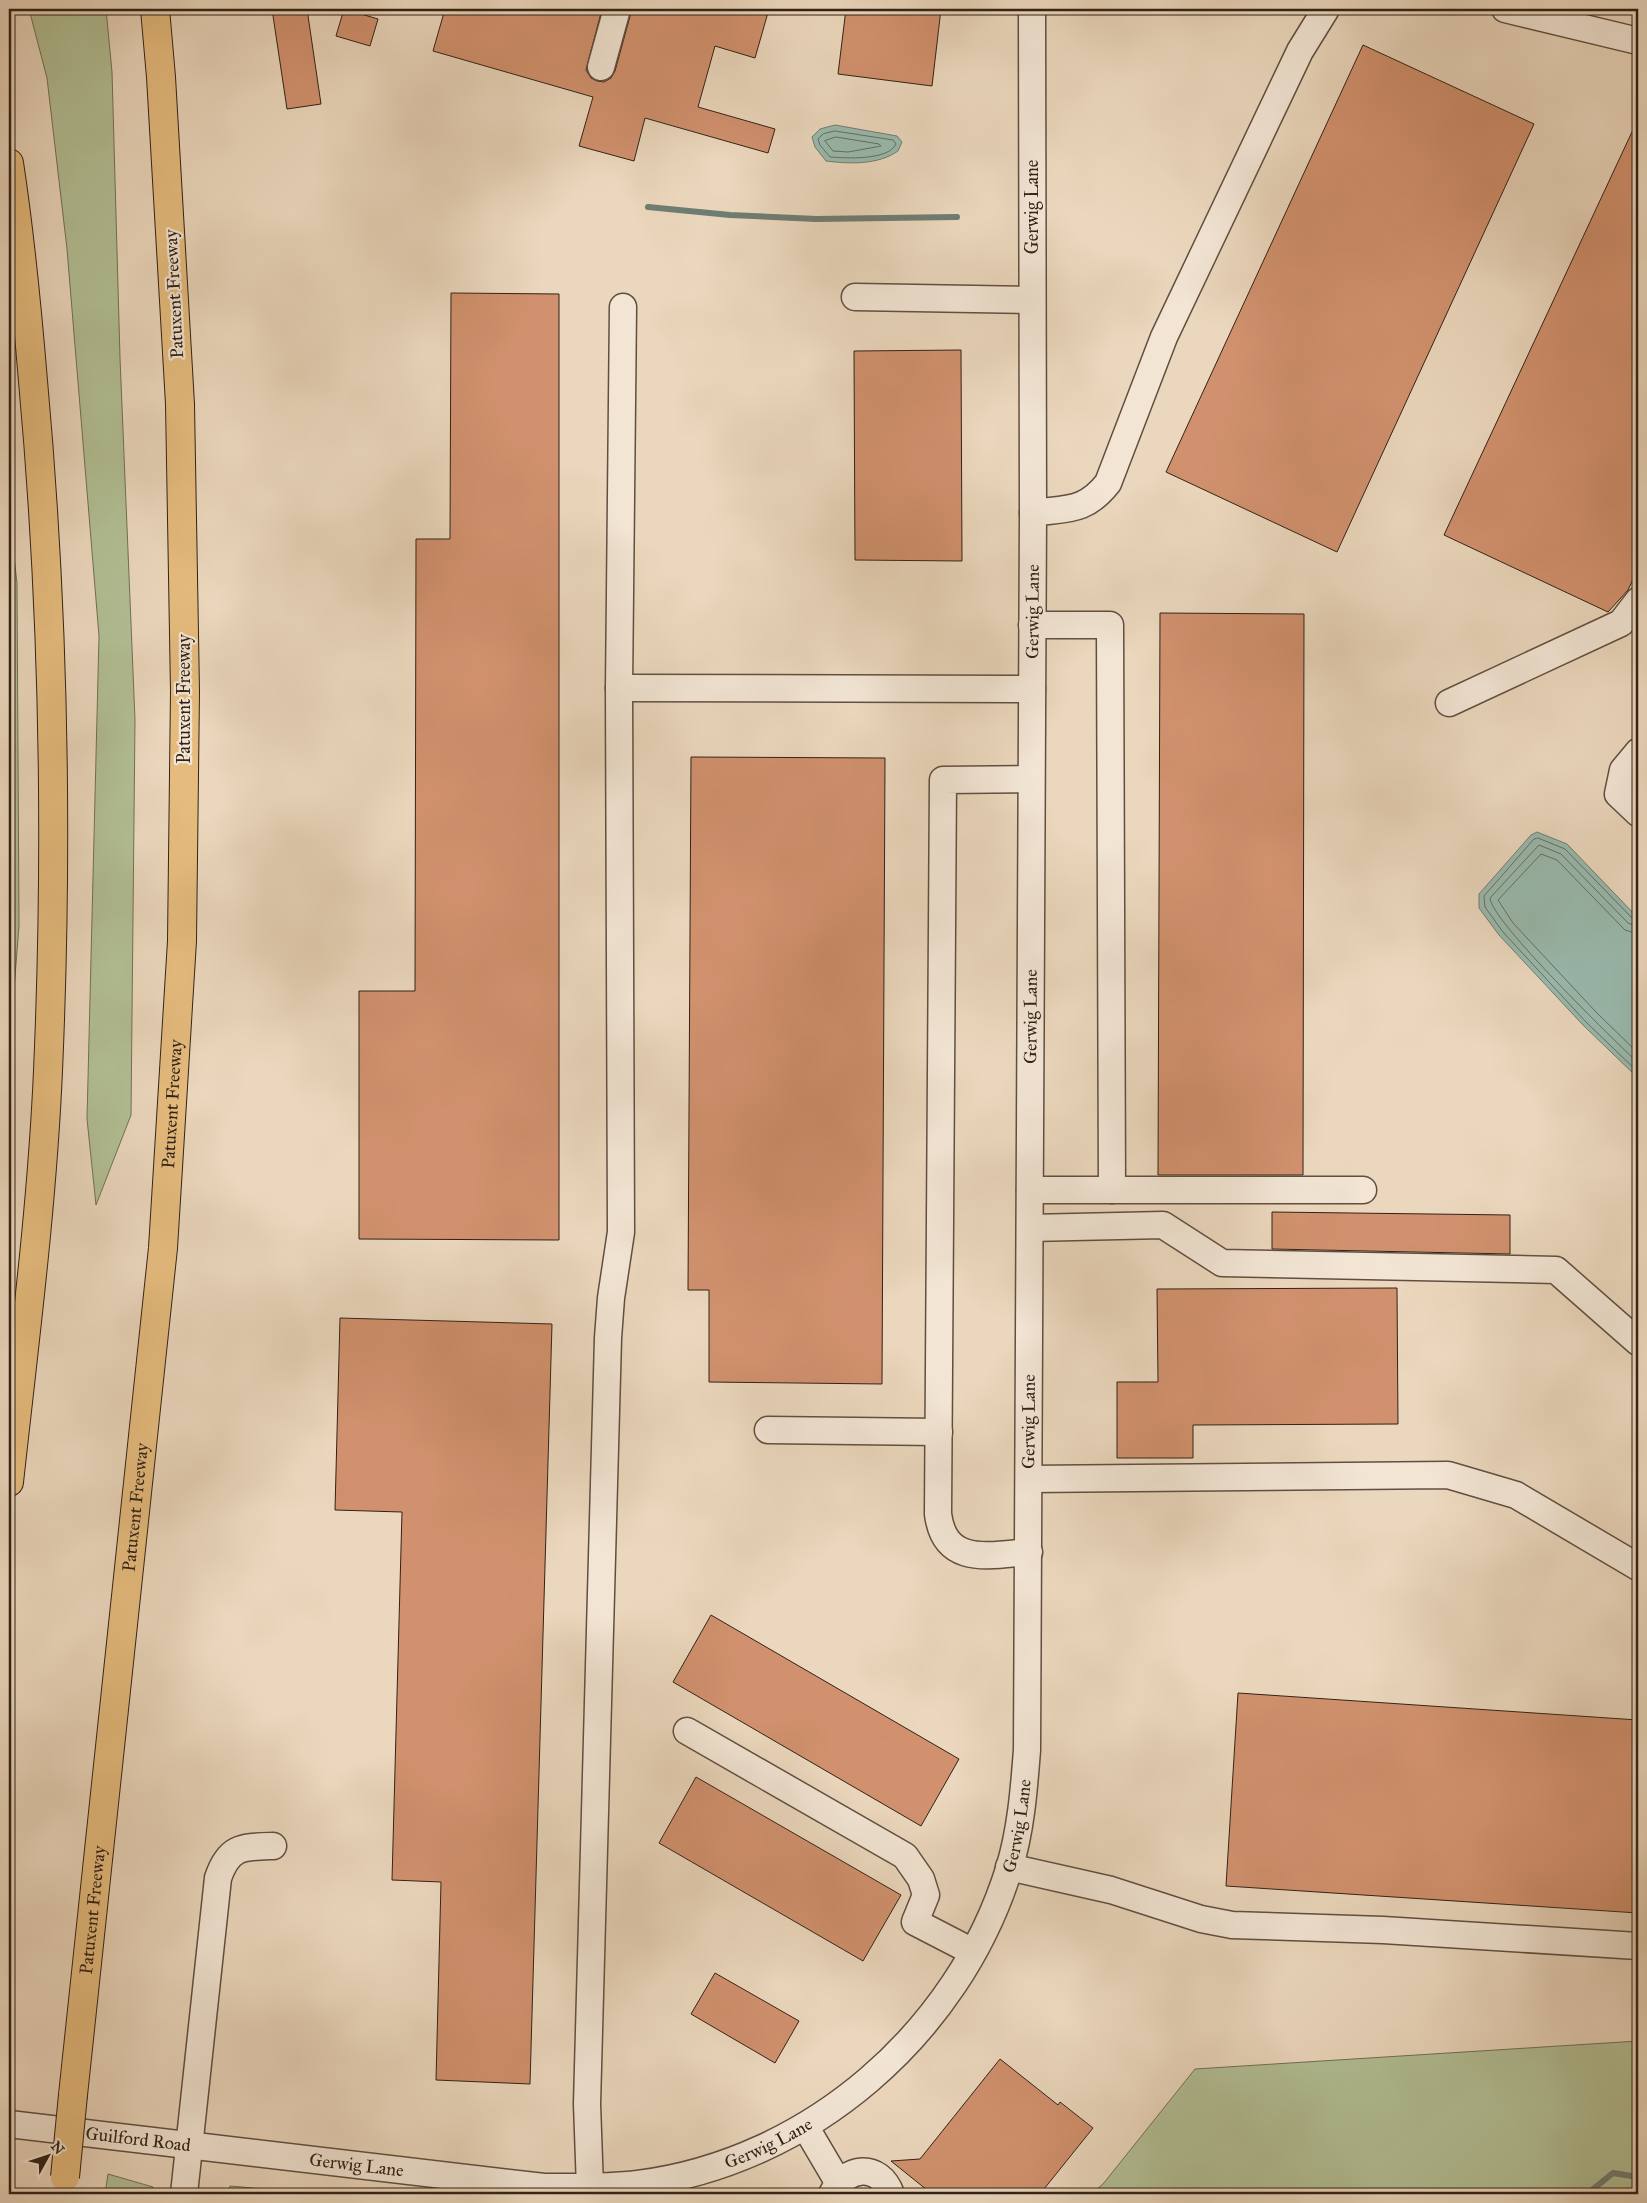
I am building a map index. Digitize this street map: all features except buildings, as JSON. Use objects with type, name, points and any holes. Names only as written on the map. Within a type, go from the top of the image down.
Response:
[{"type":"highway","name":"Patuxent Freeway","points":[[63,2186],[163,1248],[182,941],[185,691],[180,404],[162,77],[155,9]]},
{"type":"highway","points":[[9,163],[26,303],[47,560],[55,817],[48,1074],[35,1242],[9,1482]]},
{"type":"street","points":[[601,67],[617,9]]},
{"type":"street","name":"Gerwig Lane","points":[[189,2147],[544,2187],[590,2188],[639,2184],[685,2174],[726,2162],[763,2147],[804,2126],[843,2101],[888,2062],[918,2032],[951,1990],[986,1928],[1009,1867],[1024,1795],[1027,1750],[1034,513],[1032,9]]},
{"type":"street","points":[[1034,513],[1081,506],[1096,498],[1108,483],[1164,337],[1300,50],[1326,9]]},
{"type":"street","points":[[1505,9],[1638,41]]},
{"type":"street","points":[[855,297],[1032,300]]},
{"type":"street","points":[[590,2188],[588,2104],[608,1338],[611,1298],[621,1232],[619,688],[622,307]]},
{"type":"street","points":[[1449,702],[1621,624],[1638,601]]},
{"type":"street","points":[[1032,625],[1110,625],[1112,1190]]},
{"type":"street","points":[[619,688],[1032,689]]},
{"type":"street","points":[[1638,752],[1622,770],[1618,794],[1638,813]]},
{"type":"street","points":[[1029,1552],[968,1556],[946,1539],[940,1527],[938,1514],[943,780],[1031,779]]},
{"type":"street","points":[[1030,1190],[1364,1190]]},
{"type":"street","points":[[1030,1228],[1163,1225],[1222,1263],[1556,1270],[1638,1342]]},
{"type":"street","points":[[768,1430],[939,1432]]},
{"type":"street","points":[[1029,1479],[1448,1476],[1516,1495],[1638,1567]]},
{"type":"street","points":[[687,1731],[905,1856],[921,1880],[926,1895],[916,1922],[973,1952]]},
{"type":"street","points":[[189,2147],[218,1878],[224,1861],[232,1853],[245,1847],[273,1846]]},
{"type":"street","points":[[1009,1867],[1111,1890],[1201,1919],[1232,1925],[1383,1930],[1638,1946]]},
{"type":"street","name":"Guilford Road","points":[[9,2124],[189,2147],[184,2194]]},
{"type":"street","points":[[804,2126],[835,2188],[848,2174],[861,2171],[876,2174],[885,2182],[891,2194]]},
{"type":"green space","points":[[29,9],[106,9],[112,72],[120,358],[135,720],[131,1115],[96,1205],[87,1119],[99,636],[67,249],[47,78]]},
{"type":"green space","points":[[9,514],[17,583],[19,926],[9,1052]]},
{"type":"green space","points":[[1638,2041],[1638,2194],[1091,2194],[1103,2184],[1195,2069]]},
{"type":"green space","points":[[108,2174],[153,2187],[153,2194],[105,2194]]},
{"type":"green space","points":[[230,2186],[321,2194],[228,2194]]},
{"type":"water","points":[[835,125],[897,136],[902,142],[898,151],[882,159],[854,163],[826,161],[815,147],[812,137],[820,129]]},
{"type":"water","points":[[1537,832],[1567,844],[1638,918],[1638,1078],[1583,1025],[1499,935],[1479,908],[1479,894],[1531,835]]},
{"type":"waterway","points":[[648,207],[730,215],[816,219],[957,217]]},
{"type":"waterway","points":[[1587,2194],[1613,2173],[1638,2177]]}]
